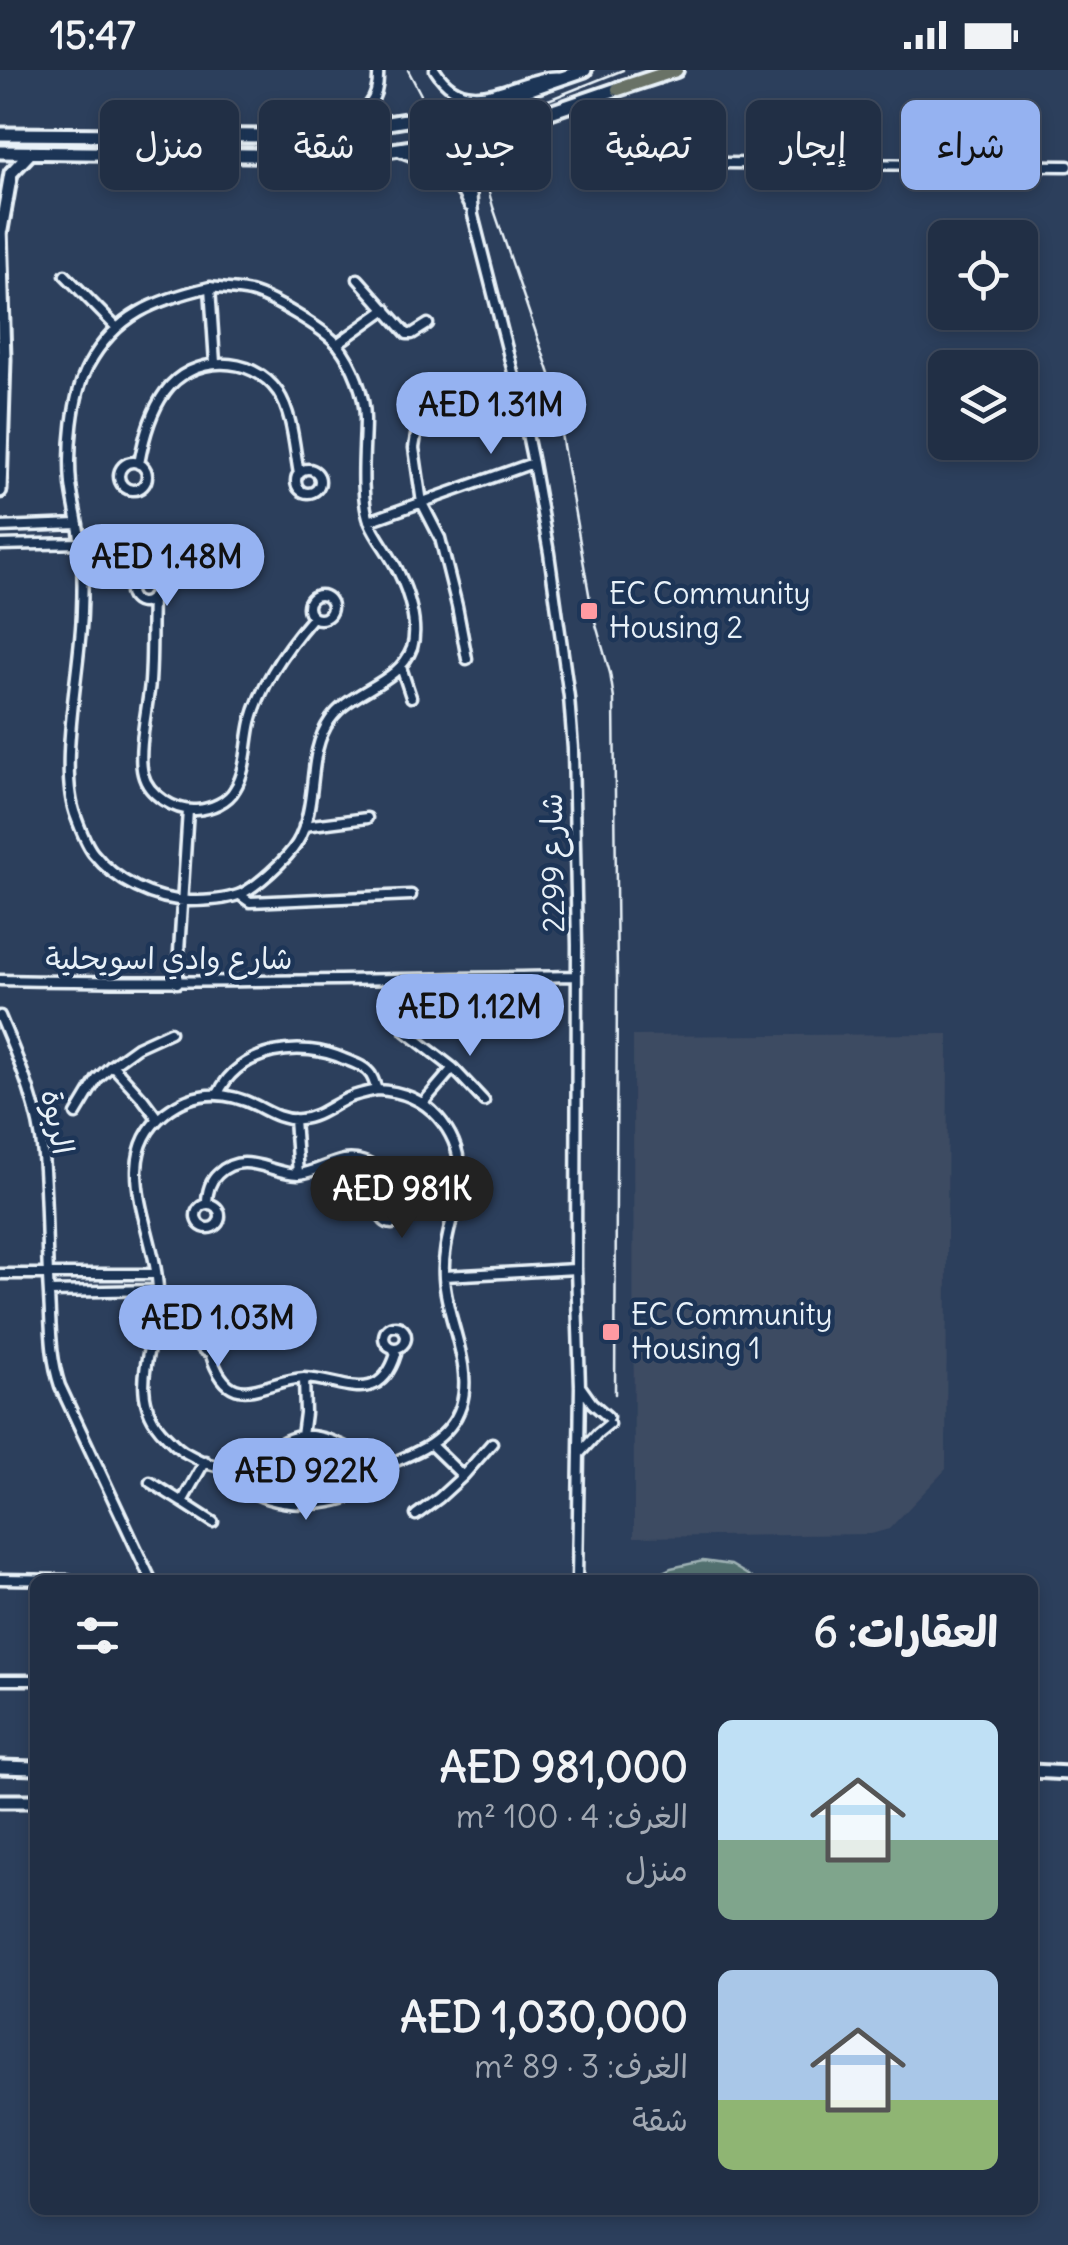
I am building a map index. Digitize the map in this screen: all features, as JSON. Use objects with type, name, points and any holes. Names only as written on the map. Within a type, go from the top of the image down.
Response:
[{"type":"main road","points":[[390,123],[450,114],[586,70]]},
{"type":"main road","points":[[618,89],[653,70]]},
{"type":"main road","points":[[551,112],[676,70]]},
{"type":"main road","points":[[0,134],[259,136]]},
{"type":"main road","points":[[0,152],[318,156],[410,148]]},
{"type":"main road","points":[[0,491],[4,359],[0,228],[5,169],[32,152]]},
{"type":"main road","points":[[0,1768],[30,1768]]},
{"type":"main road","points":[[1038,1771],[1068,1773]]},
{"type":"main road","points":[[0,1800],[30,1801]]},
{"type":"street","points":[[373,100],[379,84],[378,70]]},
{"type":"street","points":[[435,70],[447,86],[472,93],[550,74],[564,77]]},
{"type":"street","name":"شارع 2299","points":[[397,150],[450,175],[473,214]]},
{"type":"street","points":[[726,163],[1068,166]]},
{"type":"street","name":"شارع 2299","points":[[470,190],[533,462],[550,553],[572,732],[580,1386],[577,1575]]},
{"type":"street","points":[[65,274],[116,327]]},
{"type":"street","points":[[358,279],[407,334],[428,324]]},
{"type":"street","points":[[210,287],[215,363]]},
{"type":"street","points":[[210,287],[251,292],[291,311],[337,344],[355,374],[365,413],[368,520],[400,574],[414,619],[413,646],[401,667],[331,717],[319,740],[308,816],[298,842],[283,860],[240,895],[184,901],[151,894],[120,878],[92,852],[74,813],[71,732],[81,638],[80,543],[71,481],[72,438],[87,367],[116,327],[166,298],[210,287]]},
{"type":"street","points":[[337,344],[386,309]]},
{"type":"street","points":[[134,464],[166,390],[187,372],[215,363],[240,365],[277,391],[287,412],[302,472]]},
{"type":"street","points":[[422,398],[414,448],[422,503],[440,538],[467,660]]},
{"type":"street","points":[[368,520],[533,462]]},
{"type":"street","points":[[0,527],[78,524]]},
{"type":"street","points":[[24,528],[28,534],[24,544]]},
{"type":"street","points":[[0,545],[80,543]]},
{"type":"street","points":[[152,617],[130,593],[135,582],[143,580],[154,592],[143,775],[152,792],[188,810],[216,806],[234,792],[260,695],[294,639],[313,617]]},
{"type":"street","points":[[142,604],[152,597]]},
{"type":"street","points":[[401,667],[411,697]]},
{"type":"street","points":[[177,983],[188,810]]},
{"type":"street","points":[[304,826],[366,818]]},
{"type":"street","points":[[240,895],[250,902],[411,895]]},
{"type":"street","name":"شارع وادي اسويحلية","points":[[0,980],[177,983],[577,976]]},
{"type":"street","name":"الربوة","points":[[0,1016],[20,1062],[39,1126],[54,1367],[150,1575]]},
{"type":"street","points":[[405,1031],[454,1068],[484,1101]]},
{"type":"street","points":[[76,1114],[97,1079],[112,1065],[170,1032]]},
{"type":"street","points":[[218,1094],[224,1080],[239,1067],[265,1054],[292,1050],[332,1054],[364,1067],[377,1090]]},
{"type":"street","points":[[112,1065],[158,1119]]},
{"type":"street","points":[[424,1103],[454,1068]]},
{"type":"street","points":[[377,1090],[402,1094],[424,1103],[450,1133],[460,1166],[457,1201],[443,1263],[463,1396],[453,1424],[431,1445],[386,1465],[357,1494],[320,1504],[284,1503],[254,1493],[225,1468],[174,1446],[148,1410],[144,1372],[158,1290],[136,1168],[139,1148],[148,1130],[172,1108],[192,1097],[218,1094],[294,1119],[313,1116],[350,1096],[377,1090]]},
{"type":"street","points":[[294,1119],[298,1174]]},
{"type":"street","points":[[207,1204],[210,1183],[234,1163],[250,1162],[298,1174],[317,1171],[341,1160],[364,1162],[376,1168],[389,1183],[392,1202]]},
{"type":"street","points":[[444,1276],[576,1270]]},
{"type":"street","points":[[1,1277],[156,1274]]},
{"type":"street","points":[[83,1291],[88,1285],[84,1275]]},
{"type":"street","points":[[49,1292],[158,1290]]},
{"type":"street","points":[[210,1352],[227,1383],[253,1391],[304,1378],[352,1388],[366,1386],[388,1372],[396,1354],[393,1348]]},
{"type":"street","points":[[302,1436],[304,1378]]},
{"type":"street","points":[[579,1454],[608,1420],[580,1386]]},
{"type":"street","points":[[225,1468],[302,1436],[326,1441],[386,1465]]},
{"type":"street","points":[[416,1515],[464,1476],[492,1443]]},
{"type":"street","points":[[431,1445],[464,1476]]},
{"type":"street","points":[[182,1502],[204,1461]]},
{"type":"street","points":[[150,1482],[213,1522]]},
{"type":"street","points":[[0,1579],[30,1579]]},
{"type":"street","points":[[0,1680],[30,1680]]},
{"type":"shaded area","points":[[948,1034],[946,1469],[889,1529],[871,1534],[634,1537],[633,1036]]},
{"type":"green space","points":[[703,1561],[731,1565],[748,1575],[657,1575]]},
{"type":"tram line","points":[[408,70],[424,100]]},
{"type":"tram line","points":[[615,1394],[614,699],[592,611],[551,377],[484,174],[487,148],[508,119],[623,70]]},
{"type":"place","name":"EC Community Housing 2","points":[[589,611]]},
{"type":"place","name":"EC Community Housing 1","points":[[611,1332]]}]
